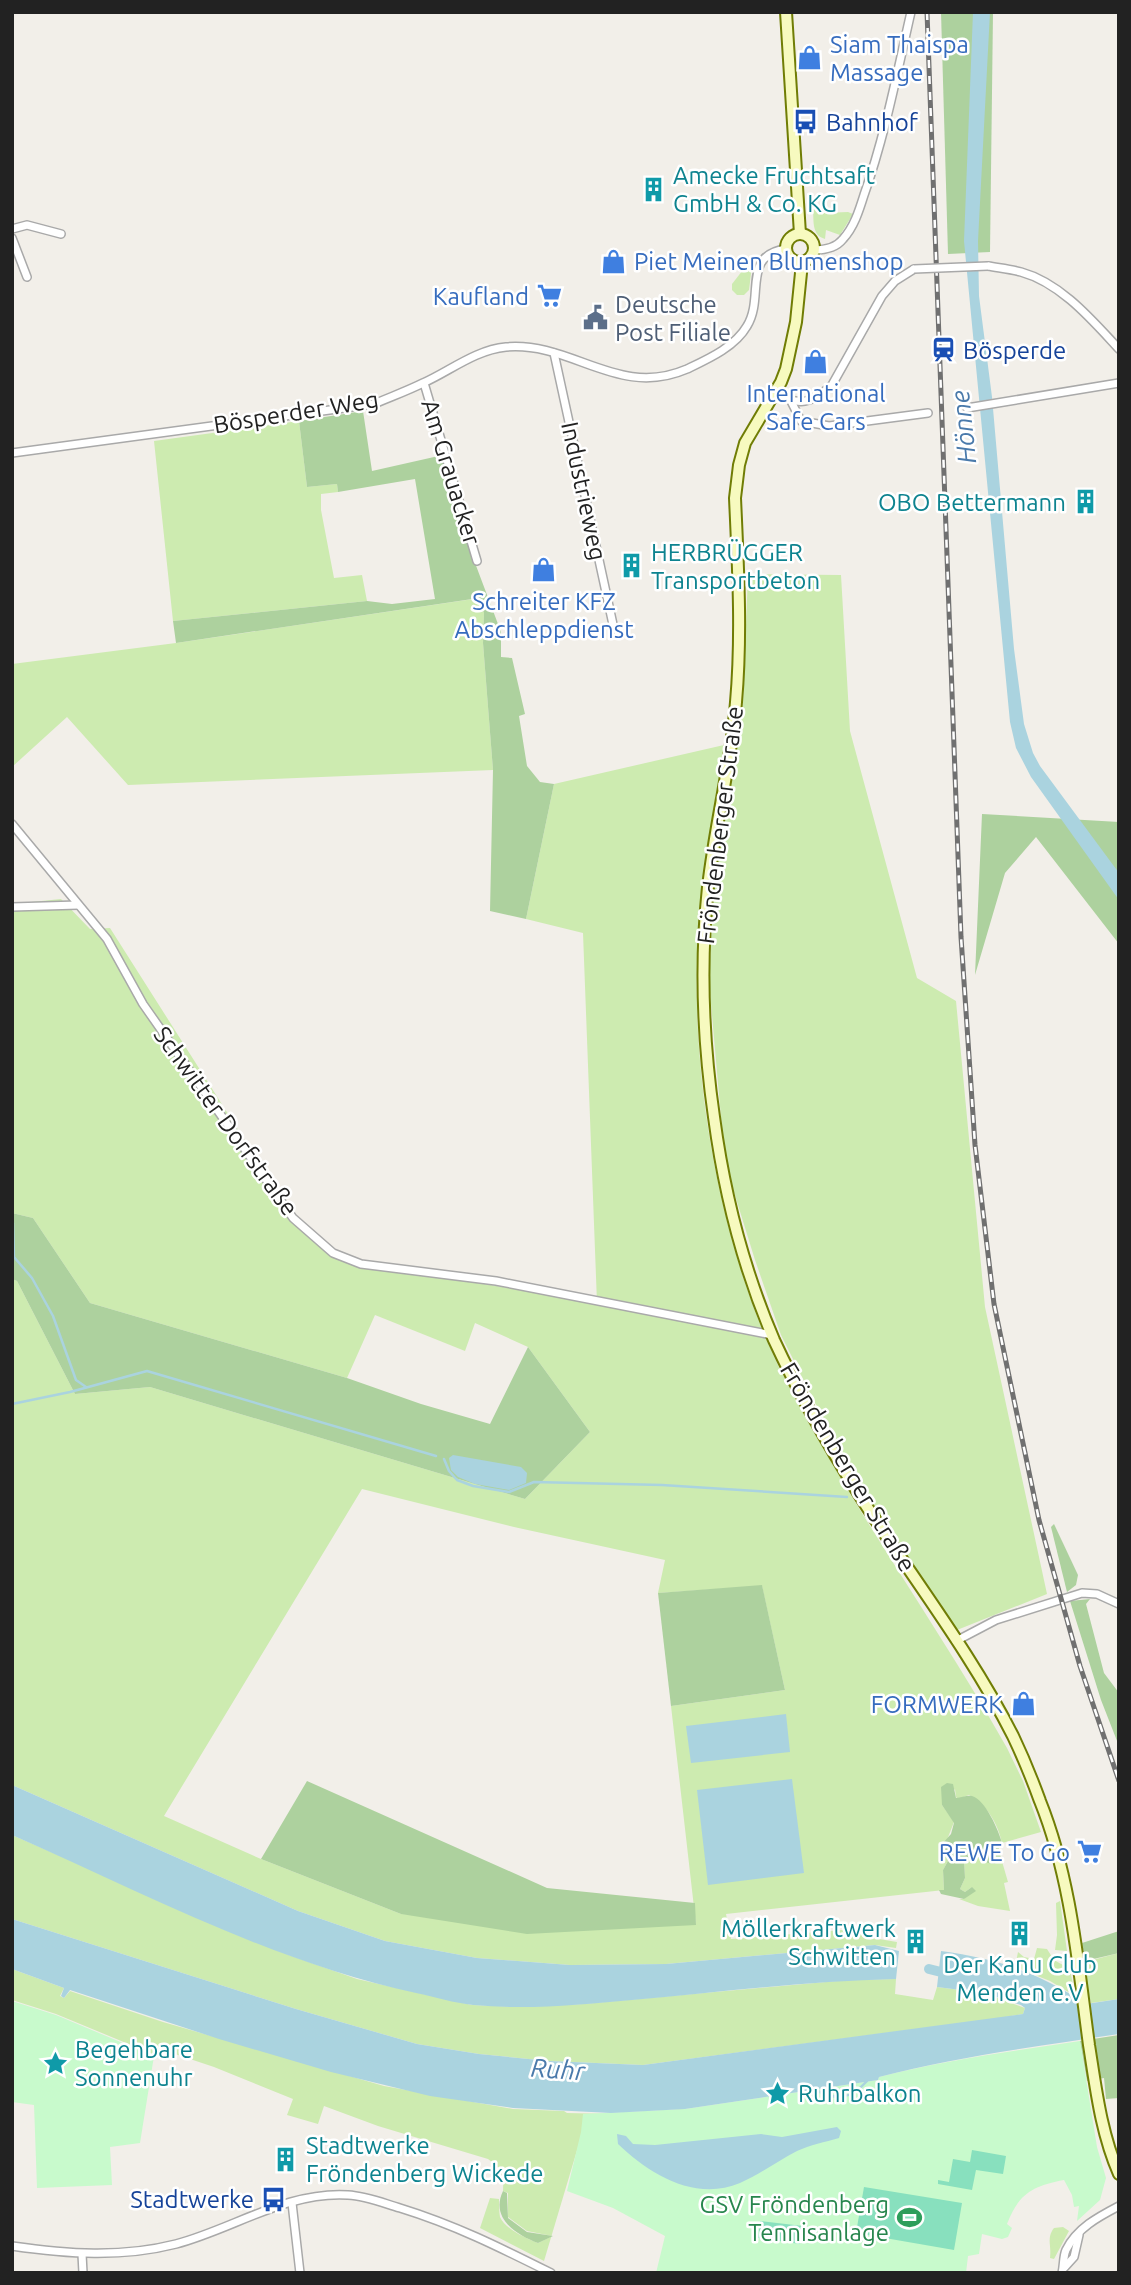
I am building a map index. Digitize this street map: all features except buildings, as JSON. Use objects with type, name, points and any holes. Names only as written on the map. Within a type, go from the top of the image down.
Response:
[{"type":"main road","points":[[786,12],[800,234]]},
{"type":"main road","points":[[800,234],[811,239],[814,250],[810,259],[802,262],[790,258],[786,250],[788,241],[800,234]]},
{"type":"main road","name":"Fröndenberger Straße","points":[[802,262],[794,335],[784,375],[745,443],[737,475],[736,701],[708,883],[703,985],[707,1066],[719,1154],[746,1259],[772,1335],[812,1416],[859,1495],[956,1641],[1012,1734],[1043,1808],[1061,1873],[1107,2148],[1119,2174]]},
{"type":"street","points":[[814,250],[827,249],[839,243],[856,218],[876,162],[911,12]]},
{"type":"street","points":[[12,229],[27,225],[61,234]]},
{"type":"street","points":[[12,237],[27,277]]},
{"type":"street","name":"Bösperder Weg","points":[[12,453],[374,404],[424,383],[482,352],[494,349],[519,347],[554,353],[610,372],[640,378],[662,377],[713,355],[739,337],[747,327],[755,307],[760,263],[768,254],[786,250]]},
{"type":"street","points":[[775,394],[791,401],[810,400],[832,385],[882,296],[895,281],[914,269],[988,266],[1022,272],[1049,285],[1078,306],[1119,349]]},
{"type":"street","name":"Industrieweg","points":[[554,353],[614,629]]},
{"type":"street","name":"Am Grauacker","points":[[424,383],[477,561]]},
{"type":"street","points":[[967,408],[1119,383]]},
{"type":"street","points":[[791,401],[801,421],[829,426],[928,413]]},
{"type":"street","name":"Schwitter Dorfstraße","points":[[12,824],[107,939],[143,1004],[293,1218],[333,1254],[361,1264],[496,1281],[772,1335]]},
{"type":"street","points":[[12,907],[78,905]]},
{"type":"street","points":[[956,1641],[996,1620],[1088,1592],[1119,1604]]},
{"type":"street","points":[[12,2246],[82,2254],[133,2251],[178,2244],[292,2203],[331,2195],[349,2195],[463,2230],[551,2273]]},
{"type":"street","points":[[292,2203],[300,2273]]},
{"type":"street","points":[[1063,2271],[1074,2256],[1079,2234],[1088,2222],[1119,2206]]},
{"type":"street","points":[[82,2254],[83,2273]]},
{"type":"green space","points":[[941,12],[993,12],[990,252],[948,254]]},
{"type":"green space","points":[[813,208],[824,213],[853,214],[840,235],[826,230],[825,239],[815,231]]},
{"type":"green space","points":[[753,257],[749,290],[744,295],[737,295],[732,290],[732,284]]},
{"type":"green space","points":[[363,411],[372,471],[443,455],[469,547],[501,632],[501,657],[512,658],[525,714],[519,716],[527,766],[540,782],[554,784],[526,919],[490,911],[493,770],[483,643],[484,613],[479,598],[176,643],[173,621],[367,601],[392,604],[435,599],[415,479],[338,492],[337,484],[307,487],[299,421]]},
{"type":"green space","points":[[299,421],[307,487],[337,484],[338,492],[321,494],[321,510],[334,578],[362,575],[367,601],[173,621],[154,441]]},
{"type":"green space","points":[[748,574],[841,575],[850,731],[917,978],[956,1001],[985,1307],[1047,1594],[957,1630],[865,1493],[781,1335],[725,1163],[709,981],[714,882],[743,701]]},
{"type":"green space","points":[[480,598],[484,613],[483,643],[493,770],[128,785],[67,717],[12,767],[12,664],[176,643]]},
{"type":"green space","points":[[724,745],[701,901],[697,1020],[711,1147],[724,1210],[741,1271],[762,1328],[786,1381],[866,1520],[1007,1748],[1023,1781],[1041,1832],[1002,1843],[998,1829],[986,1809],[969,1795],[958,1799],[955,1789],[942,1805],[954,1822],[943,1850],[948,1861],[943,1870],[944,1890],[726,1914],[731,1939],[866,1928],[867,1937],[897,1942],[896,1948],[875,1945],[666,1964],[570,1965],[477,1958],[385,1941],[298,1911],[12,1785],[12,1279],[17,1281],[75,1394],[150,1387],[525,1499],[590,1432],[528,1347],[475,1323],[465,1351],[375,1315],[347,1378],[90,1303],[33,1218],[12,1213],[12,904],[61,899],[90,929],[110,928],[291,1213],[329,1251],[361,1263],[597,1303],[583,933],[526,919],[554,784]],"holes":[[[362,1489],[514,1527],[665,1560],[658,1593],[762,1586],[785,1690],[671,1706],[696,1925],[401,1914],[261,1859],[164,1816]]]},
{"type":"green space","points":[[982,814],[1119,822],[1119,944],[1036,837],[1005,873],[975,975]]},
{"type":"green space","points":[[12,1213],[33,1218],[90,1303],[347,1378],[490,1424],[528,1347],[590,1432],[525,1499],[150,1387],[75,1394],[17,1281],[12,1279]]},
{"type":"green space","points":[[1054,1524],[1078,1575],[1076,1585],[1067,1592],[1051,1527]]},
{"type":"green space","points":[[762,1585],[785,1690],[671,1706],[658,1593]]},
{"type":"green space","points":[[1090,1599],[1086,1604],[1104,1673],[1119,1693],[1119,1746],[1101,1700],[1070,1601]]},
{"type":"green space","points":[[307,1781],[547,1888],[695,1903],[696,1925],[527,1934],[401,1914],[261,1859]]},
{"type":"green space","points":[[947,1783],[953,1784],[956,1798],[972,1796],[982,1803],[995,1824],[1002,1843],[998,1845],[1001,1858],[995,1864],[974,1855],[964,1859],[965,1878],[960,1889],[965,1892],[972,1887],[976,1891],[964,1899],[941,1894],[939,1890],[944,1890],[943,1870],[948,1861],[943,1843],[951,1834],[954,1823],[942,1805],[941,1787]]},
{"type":"green space","points":[[12,1835],[289,1955],[357,1979],[472,2005],[520,2007],[583,2004],[848,1980],[896,1979],[895,1994],[933,2000],[937,1987],[984,1993],[1025,2008],[1023,2014],[1000,2018],[643,2065],[549,2061],[417,2044],[296,2009],[12,1919]]},
{"type":"green space","points":[[974,1855],[995,1864],[1001,1858],[1008,1882],[1004,1883],[1010,1911],[978,1906],[959,1899],[964,1899],[972,1887],[965,1892],[960,1889],[965,1878],[964,1859]]},
{"type":"green space","points":[[1060,1901],[1067,1951],[1055,1950],[1056,1903]]},
{"type":"green space","points":[[1119,1931],[1119,1953],[1085,1961],[1082,1943]]},
{"type":"green space","points":[[1037,1948],[1047,1949],[1054,1960],[1070,1969],[1075,1996],[1050,1981],[1015,1967],[1018,1952],[1024,1957],[1034,1959]]},
{"type":"green space","points":[[1119,1953],[1119,1999],[1091,2003],[1081,1963]]},
{"type":"green space","points":[[12,1969],[64,1988],[60,1996],[64,1998],[70,1991],[163,2022],[384,2086],[513,2109],[611,2114],[685,2109],[578,2147],[551,2236],[527,2231],[508,2217],[508,2193],[503,2191],[499,2169],[488,2159],[378,2126],[324,2106],[318,2124],[287,2115],[293,2099],[214,2067],[157,2048],[155,2055],[56,2014],[12,2000]]},
{"type":"green space","points":[[12,2001],[56,2015],[154,2056],[140,2143],[110,2147],[112,2185],[37,2188],[34,2105],[12,2102]]},
{"type":"green space","points":[[1119,2035],[1119,2098],[1106,2099],[1104,2078],[1087,2081],[1080,2041]]},
{"type":"green space","points":[[1080,2041],[1097,2147],[1106,2178],[1100,2200],[1077,2221],[1079,2206],[1074,2207],[1072,2195],[1064,2180],[1036,2188],[1022,2198],[1012,2213],[1007,2224],[1012,2228],[1008,2237],[1002,2239],[982,2234],[979,2254],[968,2256],[966,2273],[656,2273],[665,2236],[613,2208],[567,2191],[583,2114],[685,2109],[878,2080],[879,2077],[979,2056]]},
{"type":"green space","points":[[972,2150],[1006,2156],[1003,2174],[976,2170],[972,2190],[938,2184],[938,2180],[949,2182],[953,2159],[970,2162]]},
{"type":"green space","name":"GSV Fröndenberg Tennisanlage","points":[[864,2187],[962,2203],[954,2250],[856,2233]]},
{"type":"green space","points":[[503,2191],[507,2193],[508,2218],[527,2232],[553,2236],[538,2243],[507,2224],[500,2209]]},
{"type":"green space","points":[[490,2198],[499,2199],[500,2217],[506,2226],[517,2233],[538,2243],[551,2236],[544,2261],[480,2228]]},
{"type":"green space","points":[[760,2221],[803,2226],[800,2244],[758,2238]]},
{"type":"green space","points":[[1063,2227],[1069,2231],[1054,2259],[1050,2258],[1052,2232],[1054,2228]]},
{"type":"water","points":[[973,12],[990,12],[978,241],[979,296],[992,397],[1014,649],[1024,724],[1040,766],[1119,873],[1119,900],[1031,777],[1016,748],[1010,722],[964,241]]},
{"type":"water","points":[[453,1455],[521,1467],[527,1473],[526,1483],[509,1490],[475,1484],[458,1477],[451,1470],[449,1458]]},
{"type":"water","points":[[786,1714],[790,1752],[691,1763],[686,1726]]},
{"type":"water","points":[[792,1779],[804,1873],[708,1885],[697,1790]]},
{"type":"water","points":[[12,1785],[298,1911],[385,1941],[477,1958],[570,1965],[666,1964],[875,1945],[899,1951],[896,1979],[797,1984],[553,2006],[513,2007],[452,2001],[364,1980],[261,1945],[12,1835]]},
{"type":"water","name":"Ruhr","points":[[12,1919],[296,2009],[417,2044],[479,2054],[549,2061],[643,2065],[1023,2014],[1025,2008],[1021,2005],[984,1993],[937,1987],[941,1951],[1017,1968],[1051,1983],[1086,2004],[1119,1999],[1119,2034],[968,2058],[879,2077],[878,2080],[685,2109],[611,2113],[513,2108],[430,2096],[331,2072],[70,1990],[64,1998],[61,1996],[64,1988],[12,1969]]},
{"type":"water","points":[[837,2127],[841,2131],[839,2138],[797,2151],[740,2183],[706,2189],[690,2187],[658,2175],[618,2144],[617,2134],[626,2136],[633,2144],[655,2145],[761,2134],[782,2137]]},
{"type":"waterway","points":[[13,1223],[14,1257],[32,1278],[53,1316],[76,1380],[86,1387]]},
{"type":"waterway","points":[[12,1404],[70,1392],[147,1371],[436,1456]]},
{"type":"waterway","points":[[444,1459],[457,1480],[473,1486],[509,1492],[534,1482],[662,1485],[847,1497]]},
{"type":"waterway","points":[[929,1969],[949,1974]]},
{"type":"waterway","points":[[813,2089],[842,2097],[854,2092],[867,2081]]},
{"type":"railway","points":[[927,12],[961,937],[975,1145],[994,1304],[1039,1520],[1080,1666],[1119,1781]]},
{"type":"place","name":"Siam Thaispa Massage","points":[[810,58]]},
{"type":"place","name":"Bahnhof","points":[[806,122]]},
{"type":"place","name":"Amecke Fruchtsaft GmbH & Co. KG","points":[[653,189]]},
{"type":"place","name":"Piet Meinen Blumenshop","points":[[614,261]]},
{"type":"place","name":"Kaufland","points":[[549,296]]},
{"type":"place","name":"Deutsche Post Filiale","points":[[595,318]]},
{"type":"place","name":"Bösperde","points":[[943,350]]},
{"type":"place","name":"International Safe Cars","points":[[816,362]]},
{"type":"place","name":"OBO Bettermann","points":[[1086,502]]},
{"type":"place","name":"HERBRÜGGER Transportbeton","points":[[631,566]]},
{"type":"place","name":"Schreiter KFZ Abschleppdienst","points":[[544,570]]},
{"type":"place","name":"FORMWERK","points":[[1023,1704]]},
{"type":"place","name":"REWE To Go","points":[[1090,1852]]},
{"type":"place","name":"Der Kanu Club Menden e.V","points":[[1020,1933]]},
{"type":"place","name":"Möllerkraftwerk Schwitten","points":[[916,1942]]},
{"type":"place","name":"Begehbare Sonnenuhr","points":[[55,2063]]},
{"type":"place","name":"Ruhrbalkon","points":[[778,2093]]},
{"type":"place","name":"Stadtwerke Fröndenberg Wickede","points":[[286,2159]]},
{"type":"place","name":"Stadtwerke","points":[[274,2199]]},
{"type":"place","name":"GSV Fröndenberg Tennisanlage","points":[[909,2218]]},
{"type":"water label","name":"Hönne","points":[[963,427]]}]
